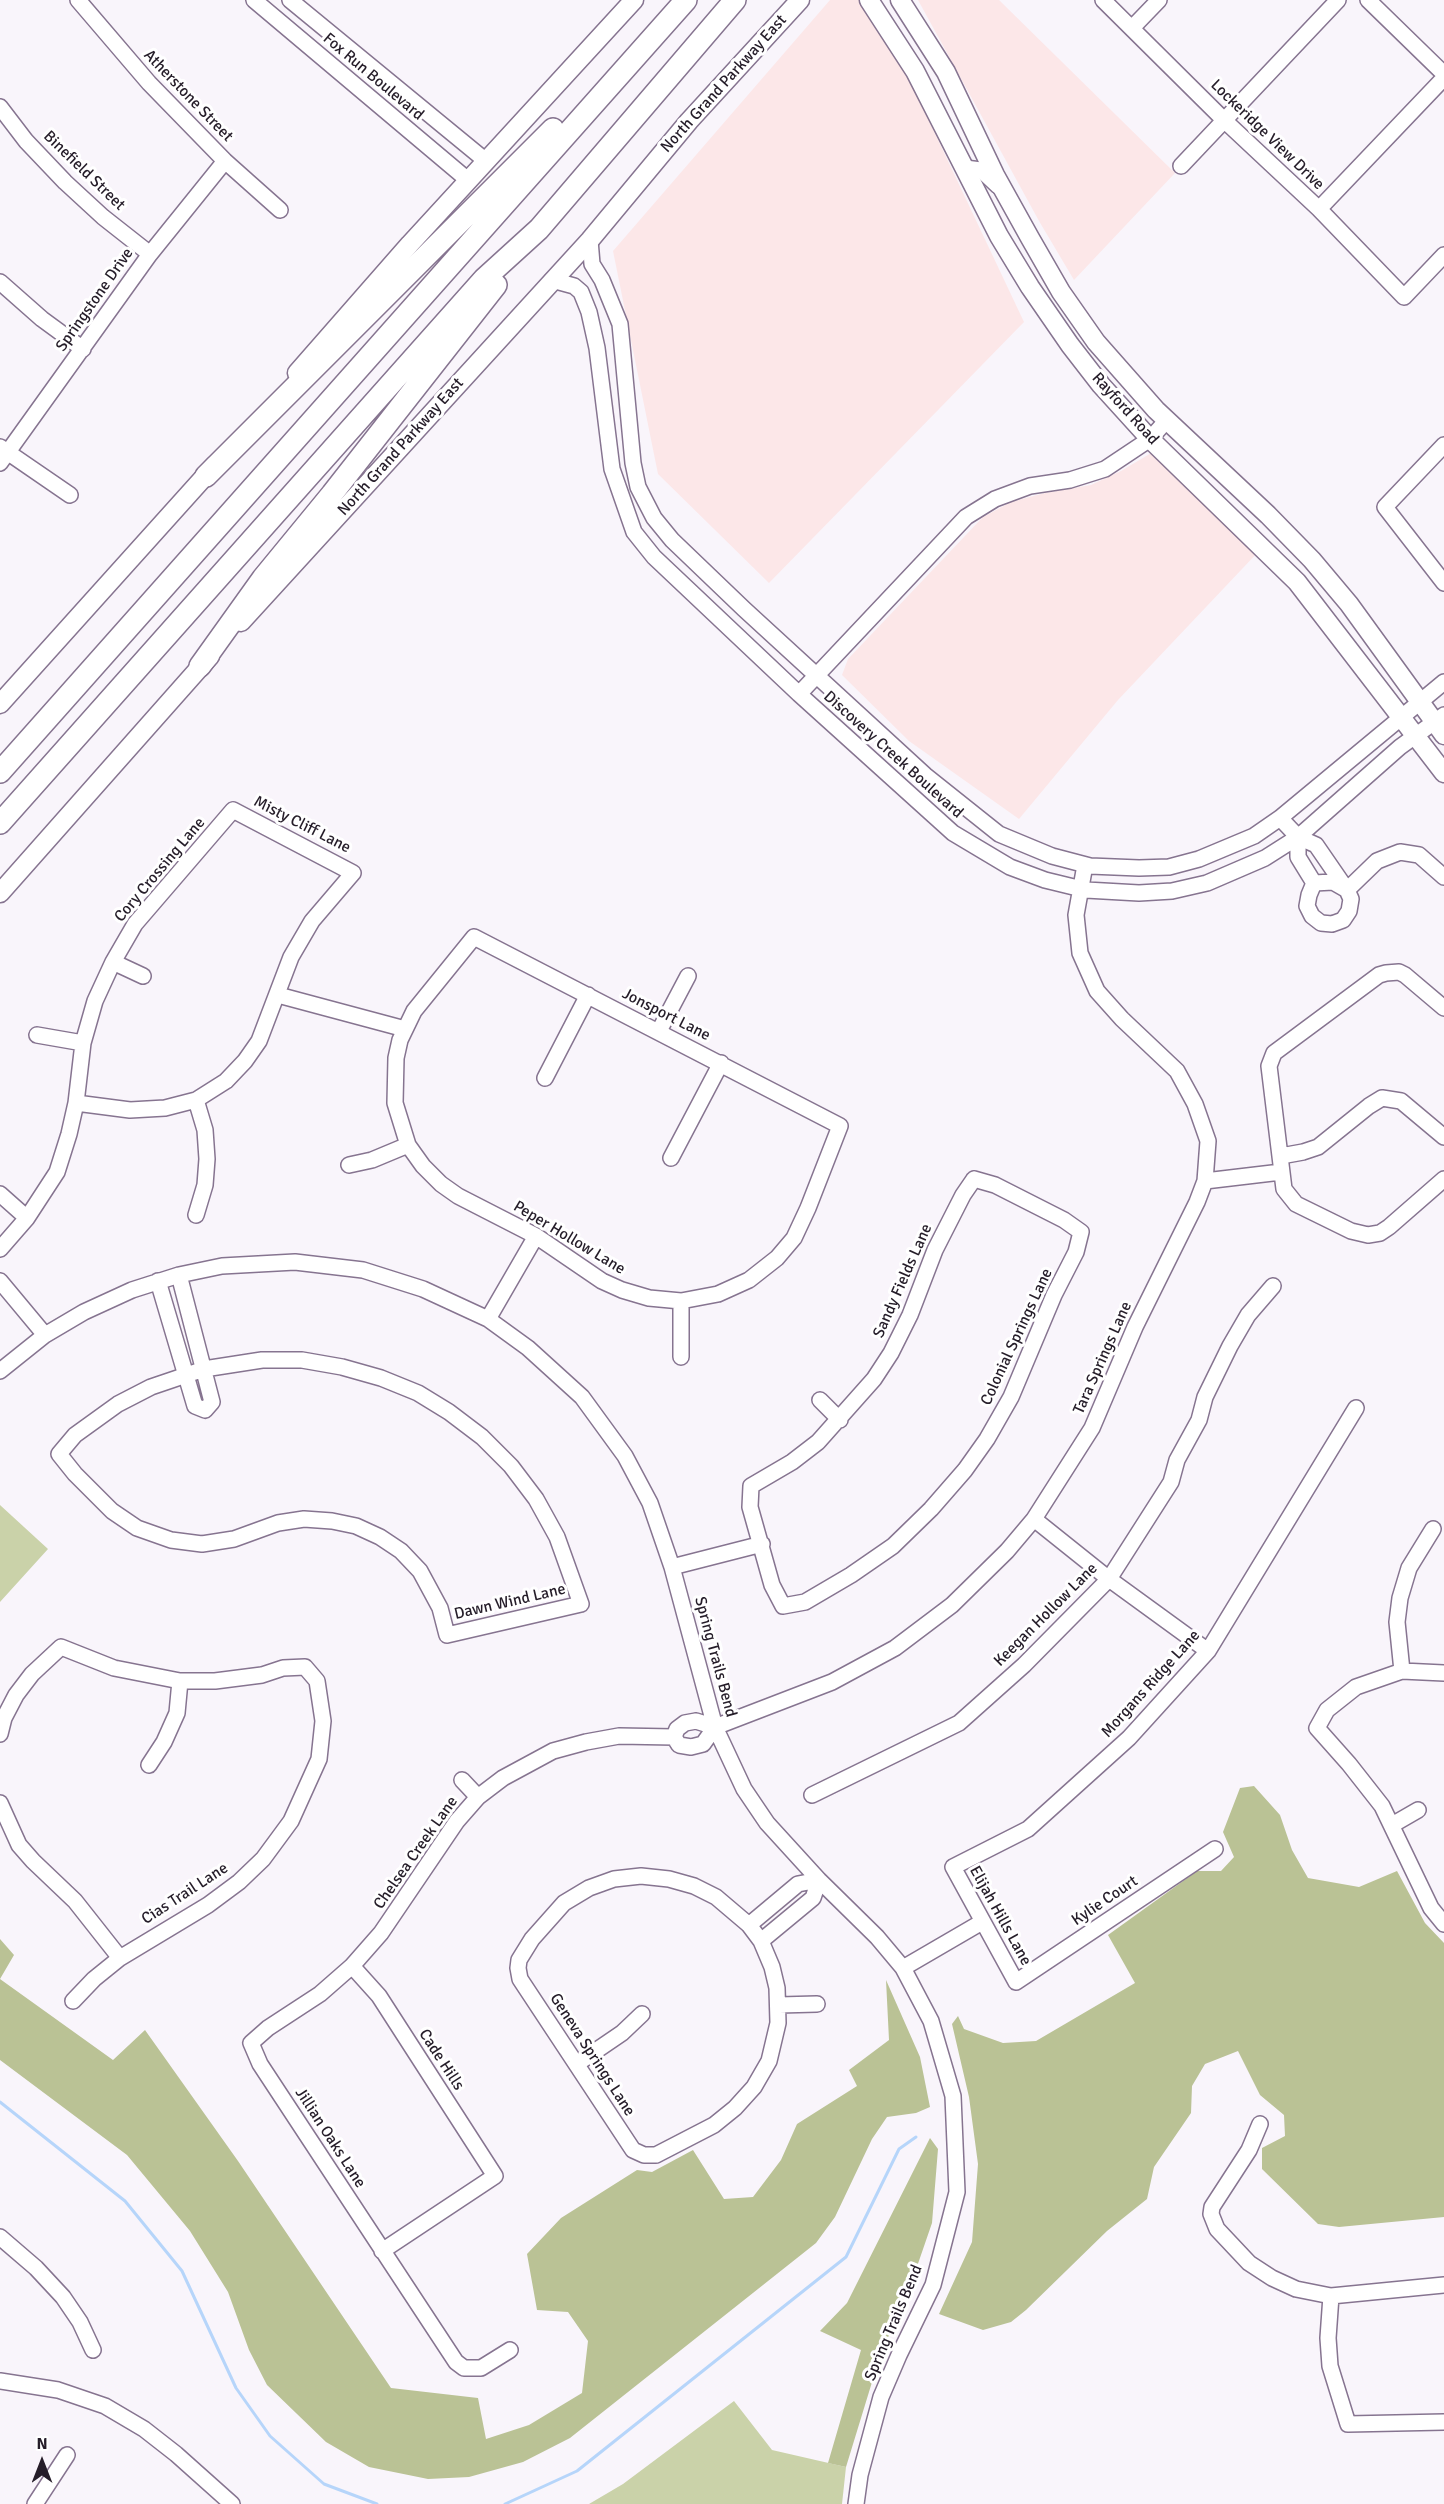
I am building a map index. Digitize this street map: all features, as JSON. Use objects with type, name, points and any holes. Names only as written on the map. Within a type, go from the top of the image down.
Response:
[{"type":"highway","points":[[0,772],[686,0]]},
{"type":"highway","points":[[200,666],[264,578],[539,229],[735,0]]},
{"type":"highway","points":[[206,476],[627,55],[648,42]]},
{"type":"highway","points":[[0,824],[484,279],[539,229]]},
{"type":"main road","points":[[0,704],[633,0]]},
{"type":"main road","name":"North Grand Parkway East","points":[[0,892],[200,666],[590,240],[689,121],[800,0]]},
{"type":"main road","name":"Rayford Road","points":[[870,0],[915,72],[999,236],[1033,292],[1090,372],[1150,439],[1297,582],[1444,772]]},
{"type":"main road","name":"Rayford Road","points":[[900,0],[945,72],[1004,192],[1085,326],[1136,390],[1312,560],[1367,628],[1419,703],[1441,724]]},
{"type":"street","name":"Atherstone Street","points":[[78,0],[141,74],[225,161],[280,210]]},
{"type":"street","name":"Fox Run Boulevard","points":[[254,0],[276,21],[469,181]]},
{"type":"street","name":"Lockeridge View Drive","points":[[1103,0],[1225,121],[1319,209],[1404,297],[1444,255]]},
{"type":"street","points":[[1132,28],[1159,0]]},
{"type":"street","points":[[1182,166],[1338,0]]},
{"type":"street","points":[[1319,209],[1444,76],[1368,0]]},
{"type":"street","name":"Fox Run Boulevard","points":[[291,1],[486,161]]},
{"type":"street","points":[[276,21],[291,1]]},
{"type":"street","name":"Binefield Street","points":[[0,107],[26,141],[65,182],[103,217],[150,254]]},
{"type":"street","points":[[954,147],[972,158],[986,158]]},
{"type":"street","name":"Springstone Drive","points":[[3,454],[83,350],[150,254],[225,161]]},
{"type":"street","points":[[965,168],[981,170],[1004,192]]},
{"type":"street","name":"Discovery Creek Boulevard","points":[[590,240],[592,264],[611,298],[620,324],[633,464],[638,486],[654,518],[672,540],[925,775],[999,834],[1052,856],[1085,865],[1169,867],[1199,859],[1254,836],[1280,818],[1444,682]]},
{"type":"street","name":"Discovery Creek Boulevard","points":[[552,280],[574,286],[581,292],[589,312],[597,348],[612,469],[634,532],[654,557],[799,694],[953,833],[1010,867],[1045,880],[1080,889],[1138,893],[1172,891],[1207,883],[1265,858],[1299,837],[1414,735],[1441,724]]},
{"type":"street","points":[[0,282],[42,319],[83,350]]},
{"type":"street","points":[[1033,292],[1053,303],[1068,301]]},
{"type":"street","points":[[1048,313],[1065,312],[1085,326]]},
{"type":"street","points":[[799,694],[966,517],[996,498],[1030,486],[1070,480],[1106,469],[1150,439],[1167,420]]},
{"type":"street","points":[[1444,445],[1385,507],[1444,583]]},
{"type":"street","points":[[3,454],[70,495]]},
{"type":"street","points":[[907,792],[925,775]]},
{"type":"street","name":"Misty Cliff Lane","points":[[233,810],[353,873],[312,921],[291,957],[278,995]]},
{"type":"street","name":"Cory Crossing Lane","points":[[0,1249],[27,1218],[57,1172],[76,1103],[83,1043],[95,1001],[112,962],[135,924],[233,810]]},
{"type":"street","points":[[1280,818],[1299,837],[1316,845],[1347,890],[1351,899],[1349,910],[1343,920],[1332,924],[1321,923],[1312,916],[1308,906],[1309,895],[1314,883]]},
{"type":"street","points":[[1299,837],[1298,857],[1314,883]]},
{"type":"street","points":[[1347,890],[1377,861],[1400,852],[1419,855],[1444,877]]},
{"type":"street","name":"Tara Springs Lane","points":[[715,1727],[832,1682],[895,1648],[952,1605],[978,1581],[1034,1519],[1092,1428],[1135,1327],[1197,1202],[1204,1181],[1208,1142],[1195,1104],[1177,1071],[1122,1019],[1097,991],[1085,967],[1075,926],[1085,865]]},
{"type":"street","points":[[1314,883],[1333,882],[1347,890]]},
{"type":"street","name":"Jonsport Lane","points":[[474,937],[840,1126]]},
{"type":"street","name":"Peper Hollow Lane","points":[[474,937],[414,1011],[405,1029],[396,1058],[393,1080],[395,1103],[408,1145],[423,1166],[441,1184],[458,1196],[536,1236],[602,1281],[649,1298],[681,1301],[718,1294],[749,1280],[777,1258],[794,1238],[840,1126]]},
{"type":"street","points":[[112,962],[143,976]]},
{"type":"street","points":[[1444,1008],[1400,972],[1379,975],[1274,1053],[1269,1066],[1284,1189],[1296,1204],[1351,1231],[1368,1236],[1380,1233],[1389,1227],[1444,1179]]},
{"type":"street","points":[[659,1031],[688,976]]},
{"type":"street","points":[[76,1103],[130,1110],[165,1108],[196,1100],[226,1080],[245,1061],[259,1041],[278,995],[405,1029]]},
{"type":"street","points":[[545,1078],[588,995]]},
{"type":"street","points":[[37,1035],[83,1043]]},
{"type":"street","points":[[671,1158],[721,1063]]},
{"type":"street","points":[[1281,1156],[1317,1147],[1382,1098],[1401,1101],[1444,1137]]},
{"type":"street","points":[[196,1100],[205,1130],[207,1159],[205,1185],[196,1215]]},
{"type":"street","points":[[349,1165],[372,1160],[408,1145]]},
{"type":"street","points":[[1204,1181],[1281,1172]]},
{"type":"street","name":"Sandy Fields Lane","points":[[762,1544],[750,1507],[751,1486],[792,1462],[818,1442],[840,1420],[874,1379],[891,1353],[910,1315],[936,1250],[963,1195],[974,1179],[995,1185],[1064,1220],[1081,1232]]},
{"type":"street","points":[[0,1194],[27,1218]]},
{"type":"street","name":"Colonial Springs Lane","points":[[762,1544],[772,1586],[783,1606],[805,1602],[851,1575],[893,1546],[931,1509],[965,1470],[987,1439],[1011,1397],[1054,1295],[1076,1252],[1081,1232]]},
{"type":"street","points":[[488,1319],[536,1236]]},
{"type":"street","name":"Spring Trails Bend","points":[[0,1371],[45,1335],[84,1312],[158,1281],[222,1266],[295,1262],[363,1270],[423,1289],[488,1319],[528,1348],[582,1397],[625,1456],[650,1503],[672,1567],[715,1727],[744,1789],[767,1823],[819,1880],[877,1937],[903,1968],[931,2021],[953,2096],[957,2192],[933,2285],[881,2397],[860,2475],[856,2504]]},
{"type":"street","points":[[158,1281],[195,1406],[205,1410],[212,1402],[179,1275]]},
{"type":"street","points":[[0,1281],[45,1335]]},
{"type":"street","name":"Keegan Hollow Lane","points":[[813,1795],[959,1723],[1024,1665],[1109,1578],[1171,1482],[1177,1460],[1199,1420],[1204,1397],[1230,1346],[1248,1315],[1273,1286]]},
{"type":"street","points":[[681,1301],[681,1357]]},
{"type":"street","name":"Dawn Wind Lane","points":[[184,1375],[151,1387],[118,1404],[75,1435],[59,1454],[75,1474],[112,1511],[137,1528],[171,1540],[202,1544],[234,1539],[278,1523],[304,1519],[356,1526],[380,1537],[401,1551],[420,1571],[440,1608],[447,1635],[581,1604],[573,1575],[557,1537],[536,1499],[511,1466],[482,1437],[450,1412],[418,1393],[381,1378],[342,1367],[302,1360],[262,1360],[204,1369]]},
{"type":"street","points":[[184,1375],[204,1369]]},
{"type":"street","points":[[820,1400],[840,1420]]},
{"type":"street","name":"Morgans Ridge Lane","points":[[952,1867],[1028,1829],[1129,1738],[1208,1651],[1356,1408]]},
{"type":"street","points":[[1034,1519],[1208,1651]]},
{"type":"street","points":[[1402,1671],[1397,1622],[1400,1598],[1409,1568],[1433,1529]]},
{"type":"street","points":[[672,1567],[762,1544]]},
{"type":"street","points":[[0,1734],[2,1717],[16,1695],[32,1674],[61,1647],[114,1668],[180,1681],[177,1713],[164,1742],[148,1765]]},
{"type":"street","name":"Cias Trail Lane","points":[[73,2001],[94,1979],[120,1958],[208,1905],[239,1882],[263,1859],[291,1821],[314,1775],[322,1740],[321,1701],[317,1681],[305,1667],[283,1668],[262,1675],[215,1682],[180,1681]]},
{"type":"street","points":[[1444,1673],[1402,1671],[1356,1687],[1327,1710],[1317,1728],[1382,1806],[1431,1908],[1444,1924]]},
{"type":"street","points":[[674,1737],[677,1729],[685,1723],[696,1721],[715,1727]]},
{"type":"street","name":"Chelsea Creek Lane","points":[[251,2043],[268,2028],[320,1994],[352,1966],[381,1933],[456,1821],[478,1797],[503,1778],[553,1751],[586,1742],[620,1736],[674,1737],[679,1745],[691,1748],[703,1744],[715,1727]]},
{"type":"street","points":[[462,1780],[478,1797]]},
{"type":"street","points":[[0,1803],[19,1845],[75,1901],[120,1958]]},
{"type":"street","points":[[1392,1825],[1418,1810]]},
{"type":"street","name":"Kylie Court","points":[[1016,1982],[1215,1849]]},
{"type":"street","name":"Elijah Hills Lane","points":[[952,1867],[1016,1982]]},
{"type":"street","name":"Geneva Springs Lane","points":[[749,1925],[716,1897],[694,1886],[669,1879],[640,1876],[614,1879],[589,1888],[564,1903],[532,1938],[519,1960],[520,1979],[578,2063],[633,2150],[644,2155],[656,2155],[714,2125],[735,2108],[754,2087],[769,2061],[776,2041],[779,2005]]},
{"type":"street","points":[[761,1941],[813,1898],[819,1880],[798,1884],[749,1925],[761,1941],[772,1967],[779,2005],[818,2004]]},
{"type":"street","points":[[773,1904],[786,1919]]},
{"type":"street","points":[[903,1968],[982,1922]]},
{"type":"street","name":"Cade Hills","points":[[352,1966],[379,1996],[495,2176],[382,2251]]},
{"type":"street","points":[[578,2063],[619,2035],[642,2014]]},
{"type":"street","name":"Jillian Oaks Lane","points":[[251,2043],[260,2064],[456,2362],[464,2368],[481,2368],[510,2350]]},
{"type":"street","points":[[1260,2124],[1249,2150],[1212,2207],[1211,2214],[1217,2229],[1249,2263],[1272,2278],[1296,2289],[1330,2296],[1444,2285]]},
{"type":"street","points":[[0,2237],[36,2268],[63,2297],[80,2322],[93,2350]]},
{"type":"street","points":[[1330,2296],[1328,2338],[1330,2366],[1348,2424],[1444,2422]]},
{"type":"street","points":[[0,2381],[58,2390],[105,2406],[144,2429],[232,2504]]},
{"type":"street","points":[[35,2504],[67,2456]]},
{"type":"shaded area","points":[[830,0],[861,0],[897,53],[1024,322],[769,583],[658,474],[613,251]]},
{"type":"shaded area","points":[[918,0],[999,0],[1175,173],[1074,280],[1039,221]]},
{"type":"shaded area","points":[[1153,452],[1260,550],[1118,700],[1019,819],[909,741],[842,675],[848,659],[983,517],[1011,502],[1091,485]]},
{"type":"green space","points":[[0,1505],[48,1549],[0,1602]]},
{"type":"green space","points":[[1254,1786],[1280,1815],[1292,1850],[1308,1878],[1359,1887],[1397,1871],[1425,1923],[1444,1943],[1444,2217],[1339,2227],[1318,2224],[1262,2169],[1262,2148],[1285,2136],[1284,2115],[1260,2095],[1238,2051],[1205,2064],[1192,2086],[1191,2113],[1154,2167],[1147,2199],[1107,2231],[1026,2310],[1011,2322],[983,2330],[939,2314],[972,2242],[978,2164],[969,2097],[952,2024],[958,2016],[964,2029],[1003,2043],[1036,2041],[1135,1983],[1108,1935],[1197,1871],[1221,1871],[1234,1857],[1223,1832],[1240,1788]]},
{"type":"green space","points":[[0,1939],[14,1955],[0,1979]]},
{"type":"green space","points":[[0,1979],[113,2060],[145,2030],[238,2161],[391,2388],[478,2398],[486,2439],[529,2425],[582,2393],[588,2341],[568,2312],[537,2310],[527,2254],[561,2218],[637,2170],[652,2172],[693,2150],[724,2199],[753,2197],[781,2160],[797,2124],[857,2086],[849,2070],[889,2040],[886,1980],[920,2057],[930,2107],[916,2113],[887,2117],[872,2139],[835,2217],[816,2243],[570,2438],[523,2462],[469,2477],[428,2479],[369,2467],[326,2442],[267,2385],[249,2350],[228,2292],[190,2231],[127,2155],[0,2060]]},
{"type":"green space","points":[[930,2138],[938,2149],[932,2223],[911,2284],[880,2356],[846,2467],[828,2463],[861,2350],[820,2331],[847,2303]]},
{"type":"green space","points":[[734,2401],[772,2450],[846,2467],[842,2504],[589,2504],[623,2484]]},
{"type":"waterway","points":[[0,2102],[125,2201],[182,2271],[236,2388],[270,2436],[324,2484],[377,2504]]},
{"type":"waterway","points":[[505,2504],[577,2471],[846,2257],[899,2149],[916,2137]]}]
